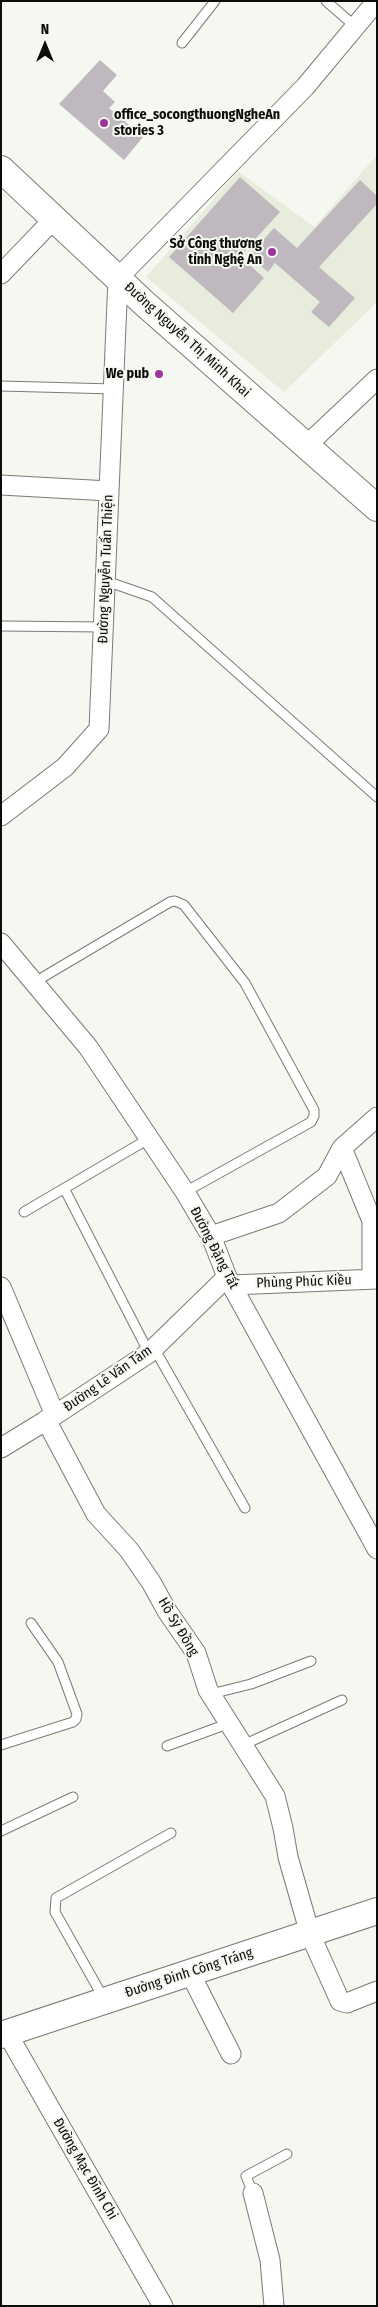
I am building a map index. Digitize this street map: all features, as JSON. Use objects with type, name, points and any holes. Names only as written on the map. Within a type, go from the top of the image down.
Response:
[{"type":"main road","name":"Đường Nguyễn Thị Minh Khai","points":[[1,169],[118,278],[377,508]]},
{"type":"main road","name":"Đường Đinh Công Tráng","points":[[4,2034],[377,1911]]},
{"type":"street","points":[[118,278],[305,87],[375,3],[377,5]]},
{"type":"street","points":[[1,274],[54,219]]},
{"type":"street","name":"Đường Nguyễn Tuấn Thiện","points":[[1,816],[65,767],[99,729],[118,278]]},
{"type":"street","points":[[306,446],[377,379]]},
{"type":"street","points":[[1,484],[109,490]]},
{"type":"street","name":"Đường Đặng Tất","points":[[1,943],[88,1047],[185,1192],[211,1236],[229,1281],[377,1549]]},
{"type":"street","points":[[211,1236],[279,1213],[327,1176],[342,1148],[377,1117]]},
{"type":"street","points":[[342,1148],[370,1212],[373,1231],[374,1279]]},
{"type":"street","name":"Phùng Phúc Kiều","points":[[229,1281],[374,1279]]},
{"type":"street","name":"Đường Lê Văn Tám","points":[[1,1448],[50,1418],[151,1350],[229,1281]]},
{"type":"street","name":"Hồ Sỹ Đồng","points":[[1,1287],[50,1418],[96,1514],[129,1550],[151,1582],[167,1611],[196,1652],[211,1694],[275,1796],[288,1857],[310,1934],[342,2002],[347,2003],[377,1991]]},
{"type":"street","points":[[190,1973],[231,2054]]},
{"type":"street","name":"Đường Mạc Đĩnh Chi","points":[[4,2034],[163,2306]]},
{"type":"street","points":[[253,2193],[270,2260],[274,2306]]},
{"type":"lane","points":[[182,42],[215,1]]},
{"type":"lane","points":[[326,1],[356,27]]},
{"type":"lane","points":[[1,386],[114,389]]},
{"type":"lane","points":[[106,581],[152,597],[377,797]]},
{"type":"lane","points":[[1,626],[104,627]]},
{"type":"lane","points":[[33,983],[170,902],[175,901],[184,905],[245,983],[314,1110],[314,1116],[311,1122],[185,1192]]},
{"type":"lane","points":[[24,1212],[65,1190],[150,1138]]},
{"type":"lane","points":[[65,1190],[151,1350],[245,1508]]},
{"type":"lane","points":[[1,1745],[73,1722],[76,1719],[77,1714],[58,1662],[31,1623]]},
{"type":"lane","points":[[211,1694],[268,1678],[311,1661]]},
{"type":"lane","points":[[243,1745],[342,1700]]},
{"type":"lane","points":[[167,1746],[230,1723]]},
{"type":"lane","points":[[1,1831],[73,1797]]},
{"type":"lane","points":[[105,2001],[55,1912],[56,1898],[171,1833]]},
{"type":"lane","points":[[253,2193],[246,2176],[287,2154]]},
{"type":"shaded area","name":"Sở Công thương tỉnh Nghệ An","points":[[377,155],[377,302],[284,392],[146,277],[238,171],[314,227]]},
{"type":"building","name":"office_socongthuongNgheAn stories 3","points":[[100,60],[117,75],[103,91],[115,102],[109,108],[143,137],[124,160],[59,104]]},
{"type":"building","points":[[240,177],[280,212],[240,256],[264,278],[233,313],[169,257]]},
{"type":"building","points":[[360,180],[377,196],[377,204],[319,267],[355,298],[329,327],[311,312],[320,302],[275,263],[268,272],[249,256],[274,228],[297,248]]},
{"type":"place","name":"office_socongthuongNgheAn stories 3","points":[[104,123]]},
{"type":"place","name":"Sở Công thương tỉnh Nghệ An","points":[[272,252]]},
{"type":"place","name":"We pub","points":[[159,374]]}]
